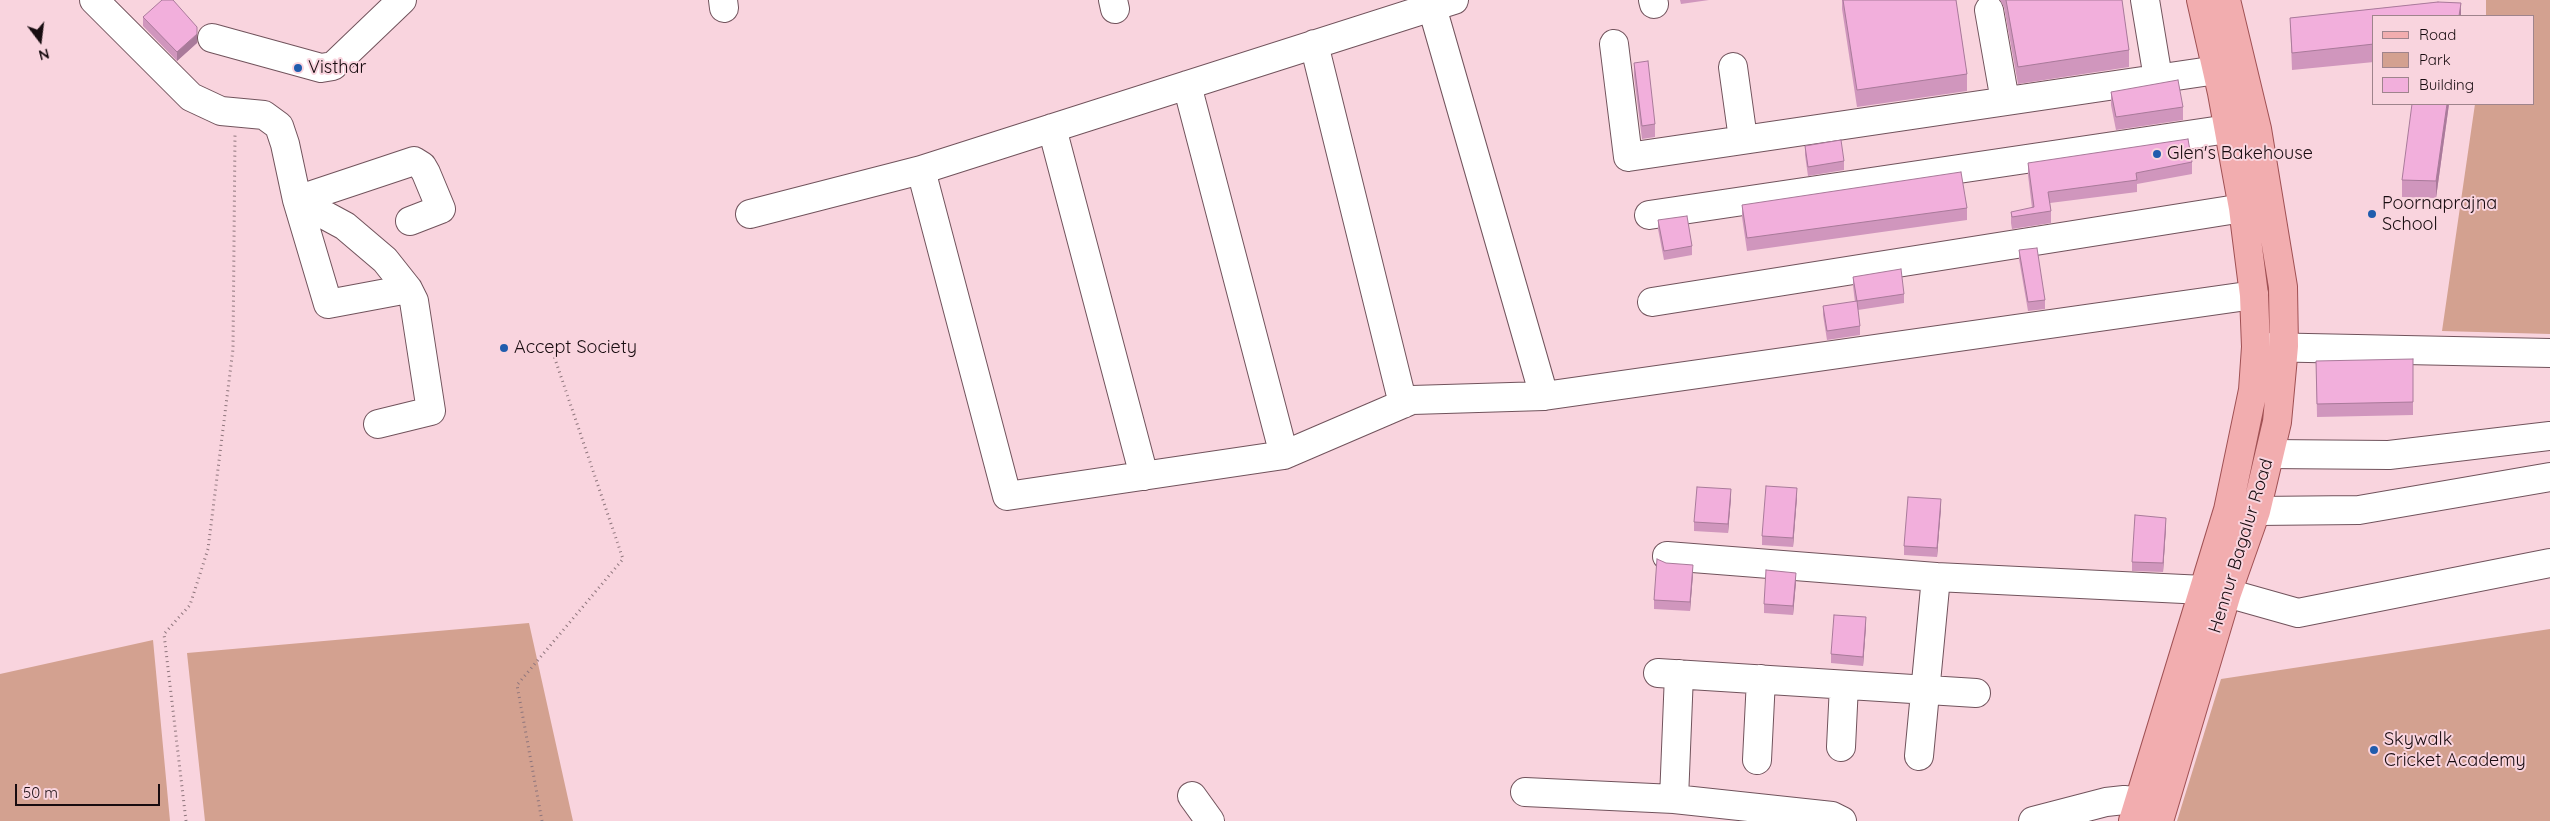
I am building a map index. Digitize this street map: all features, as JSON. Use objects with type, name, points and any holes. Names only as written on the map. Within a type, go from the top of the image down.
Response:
[{"type":"main road","name":"Hennur Bagalur Road","points":[[2201,0],[2229,84],[2257,129],[2283,287],[2284,346],[2277,422],[2270,454],[2256,510],[2215,592]]},
{"type":"main road","name":"Hennur Bagalur Road","points":[[2149,812],[2215,592],[2228,510],[2251,400],[2256,347],[2254,295],[2244,208],[2228,128],[2229,84],[2226,0]]},
{"type":"street","points":[[94,0],[191,97],[221,111],[264,115],[279,126],[297,200],[328,304],[408,289]]},
{"type":"street","points":[[212,38],[321,68],[334,66],[402,0]]},
{"type":"street","points":[[2145,0],[2158,78]]},
{"type":"street","points":[[750,214],[921,170],[1443,3],[1544,396]]},
{"type":"street","points":[[1989,10],[2005,101]]},
{"type":"street","points":[[1314,44],[1403,404]]},
{"type":"street","points":[[1614,44],[1628,157],[2158,78],[2229,84]]},
{"type":"street","points":[[1733,67],[1743,139]]},
{"type":"street","points":[[1187,85],[1284,454]]},
{"type":"street","points":[[1052,128],[1144,476]]},
{"type":"street","points":[[1649,215],[2228,128]]},
{"type":"street","points":[[297,200],[414,161],[422,166],[426,173],[441,210],[410,221]]},
{"type":"street","points":[[921,170],[1007,496],[1284,454],[1412,400],[1544,396],[2254,295]]},
{"type":"street","points":[[297,200],[345,226],[385,260],[408,289],[414,301],[431,411],[378,424]]},
{"type":"street","points":[[1652,302],[2244,208]]},
{"type":"street","points":[[2256,347],[2284,346],[2550,353]]},
{"type":"street","points":[[2270,454],[2389,455],[2550,436]]},
{"type":"street","points":[[2256,510],[2359,510],[2550,477]]},
{"type":"street","points":[[1667,556],[1936,577],[2215,592],[2298,612],[2550,563]]},
{"type":"street","points":[[1919,756],[1936,577]]},
{"type":"street","points":[[1674,799],[1668,673],[1976,693]]},
{"type":"street","points":[[1757,760],[1761,679]]},
{"type":"street","points":[[1841,747],[1844,684]]},
{"type":"street","points":[[1525,792],[1674,799],[1832,816],[1842,821]]},
{"type":"street","points":[[1192,796],[1210,821]]},
{"type":"street","points":[[2034,821],[2106,802],[2149,812]]},
{"type":"path","points":[[186,821],[164,634],[190,604],[208,549],[233,349],[235,112]]},
{"type":"path","points":[[542,821],[517,684],[623,559],[554,356]]},
{"type":"green space","points":[[2486,0],[2550,0],[2550,334],[2442,331],[2475,105],[2535,105],[2535,15],[2486,15]]},
{"type":"green space","points":[[529,623],[573,821],[205,821],[187,653]]},
{"type":"green space","name":"Skywalk Cricket Academy","points":[[2550,629],[2550,821],[2177,821],[2221,679]]},
{"type":"green space","points":[[153,640],[170,821],[0,821],[0,674]]},
{"type":"building","points":[[162,0],[173,0],[197,27],[197,34],[177,52],[143,17]]},
{"type":"building","points":[[1843,0],[1956,0],[1967,74],[1857,90]]},
{"type":"building","points":[[2006,0],[2122,0],[2129,50],[2018,67]]},
{"type":"building","points":[[2438,2],[2461,3],[2459,15],[2372,15],[2372,44],[2292,53],[2290,18]]},
{"type":"building","points":[[1648,61],[1655,124],[1642,126],[1634,63]]},
{"type":"building","points":[[2178,80],[2183,107],[2116,117],[2111,92]]},
{"type":"building","points":[[2412,105],[2447,105],[2436,181],[2402,180]]},
{"type":"building","points":[[2188,139],[2192,162],[2136,173],[2137,180],[2048,192],[2051,211],[2012,217],[2011,212],[2034,207],[2028,163]]},
{"type":"building","points":[[1841,140],[1844,161],[1808,167],[1805,146]]},
{"type":"building","points":[[1961,172],[1967,208],[1747,238],[1742,205]]},
{"type":"building","points":[[1687,216],[1692,246],[1664,251],[1658,220]]},
{"type":"building","points":[[2037,248],[2045,300],[2028,302],[2019,250]]},
{"type":"building","points":[[1901,269],[1904,294],[1857,301],[1853,277]]},
{"type":"building","points":[[1857,301],[1860,326],[1827,331],[1823,306]]},
{"type":"building","points":[[2413,359],[2413,402],[2317,404],[2316,361]]},
{"type":"building","points":[[1766,486],[1797,488],[1793,538],[1762,536]]},
{"type":"building","points":[[1697,487],[1731,489],[1728,524],[1694,522]]},
{"type":"building","points":[[1908,497],[1941,499],[1937,548],[1904,546]]},
{"type":"building","points":[[2135,515],[2166,518],[2163,563],[2132,562]]},
{"type":"building","points":[[1657,559],[1666,563],[1693,565],[1690,602],[1654,600]]},
{"type":"building","points":[[1766,570],[1796,573],[1793,606],[1764,604]]},
{"type":"building","points":[[1834,615],[1866,617],[1863,657],[1831,654]]},
{"type":"place","name":"Visthar","points":[[298,68]]},
{"type":"place","name":"Glen's Bakehouse","points":[[2157,154]]},
{"type":"place","name":"Poornaprajna School","points":[[2372,214]]},
{"type":"place","name":"Accept Society","points":[[504,348]]},
{"type":"place","name":"Skywalk Cricket Academy","points":[[2374,750]]}]
